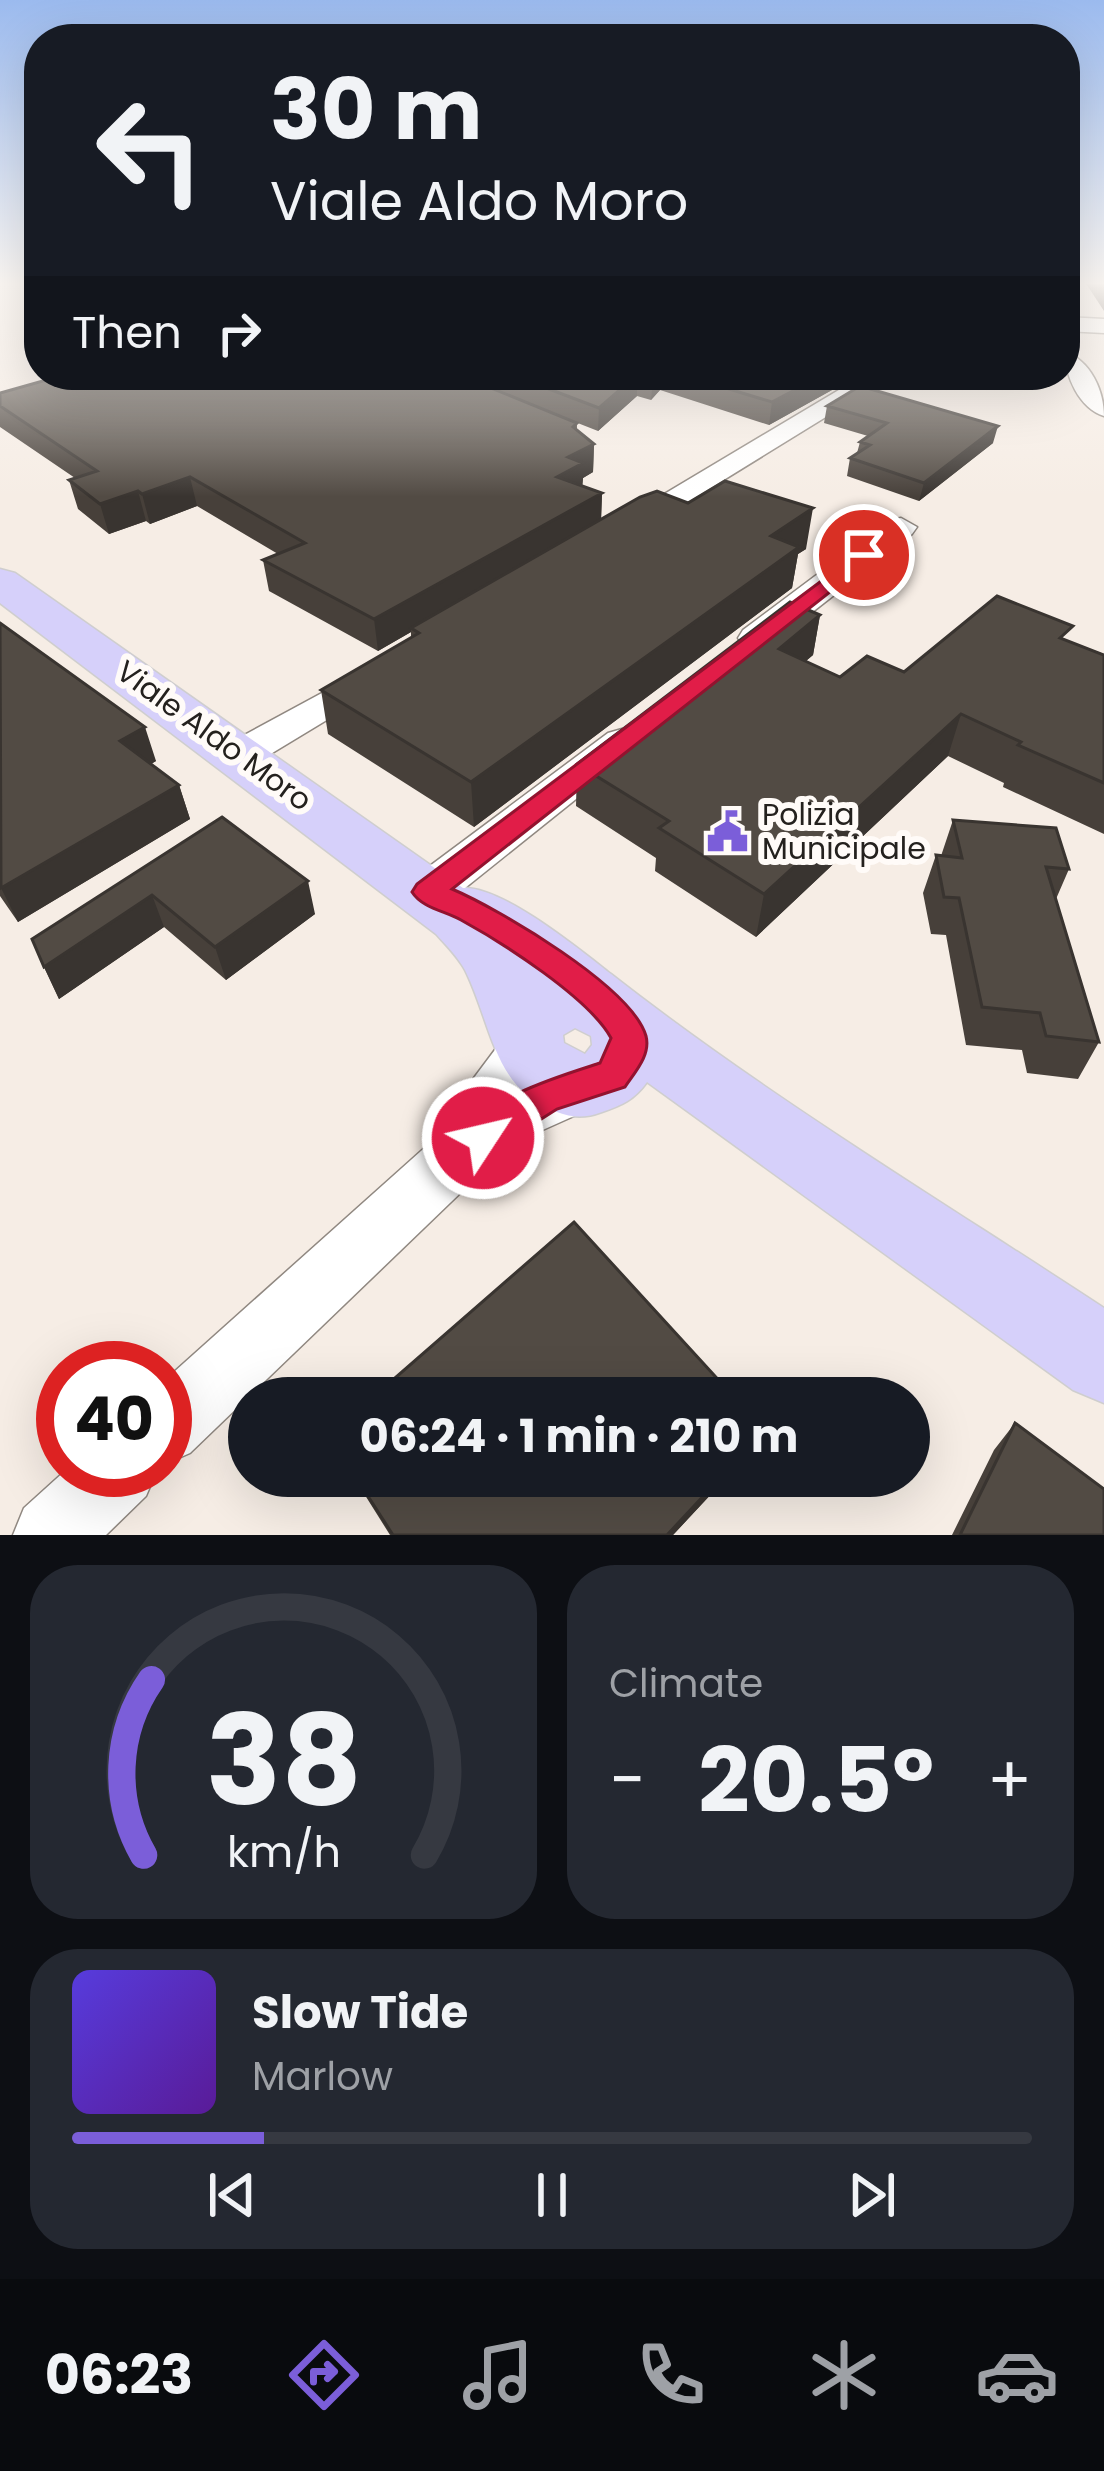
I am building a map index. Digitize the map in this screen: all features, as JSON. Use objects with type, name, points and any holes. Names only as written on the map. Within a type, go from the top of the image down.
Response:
[{"type":"main road","name":"Viale Aldo Moro","points":[[0,582],[428,892],[577,1046]]},
{"type":"main road","points":[[577,1046],[812,1157],[1104,1359]]},
{"type":"street","points":[[1080,377],[1104,407]]},
{"type":"street","points":[[596,544],[857,390]]},
{"type":"street","points":[[718,668],[901,527]]},
{"type":"street","points":[[239,755],[391,665]]},
{"type":"street","points":[[428,892],[644,725]]},
{"type":"street","points":[[192,1403],[416,1192],[511,1116],[546,1096],[577,1046]]},
{"type":"street","points":[[51,1535],[91,1497]]},
{"type":"building","points":[[24,386],[24,390],[496,390],[577,423],[573,427],[594,444],[568,457],[583,463],[557,477],[602,493],[374,619],[263,560],[305,543],[190,477],[100,504],[69,480],[97,471],[0,406],[0,393]]},
{"type":"building","points":[[552,390],[620,390],[599,408]]},
{"type":"building","points":[[732,390],[795,390],[772,402]]},
{"type":"building","points":[[853,390],[874,390],[998,426],[924,483],[850,458],[870,445],[860,442],[887,423],[827,406]]},
{"type":"building","points":[[725,481],[813,508],[771,536],[799,547],[471,782],[321,690],[419,633],[411,628],[640,497],[657,491],[688,503]]},
{"type":"building","points":[[997,596],[1073,626],[1060,638],[1104,655],[1104,783],[961,714],[764,894],[659,828],[669,821],[577,764],[790,602],[820,615],[779,649],[840,677],[867,656],[904,672]]},
{"type":"building","points":[[0,623],[145,727],[120,741],[179,785],[1,888]]},
{"type":"building","points":[[222,817],[308,881],[215,947],[152,895],[44,967],[32,939]]},
{"type":"building","points":[[953,820],[1056,828],[1069,869],[1046,867],[1099,1042],[1046,1036],[1040,1013],[982,1007],[959,898],[944,897],[936,855],[962,858]]},
{"type":"building","points":[[574,1222],[716,1377],[396,1377]]},
{"type":"building","points":[[1015,1423],[1104,1489],[1104,1535],[960,1535]]},
{"type":"building","points":[[369,1497],[702,1497],[667,1535],[393,1535]]},
{"type":"place","name":"Polizia Municipale","points":[[728,832]]},
{"type":"route","points":[[483,1138],[546,1096],[612,1076],[628,1052],[629,1037],[614,1012],[550,962],[472,911],[428,892],[864,555]]}]
